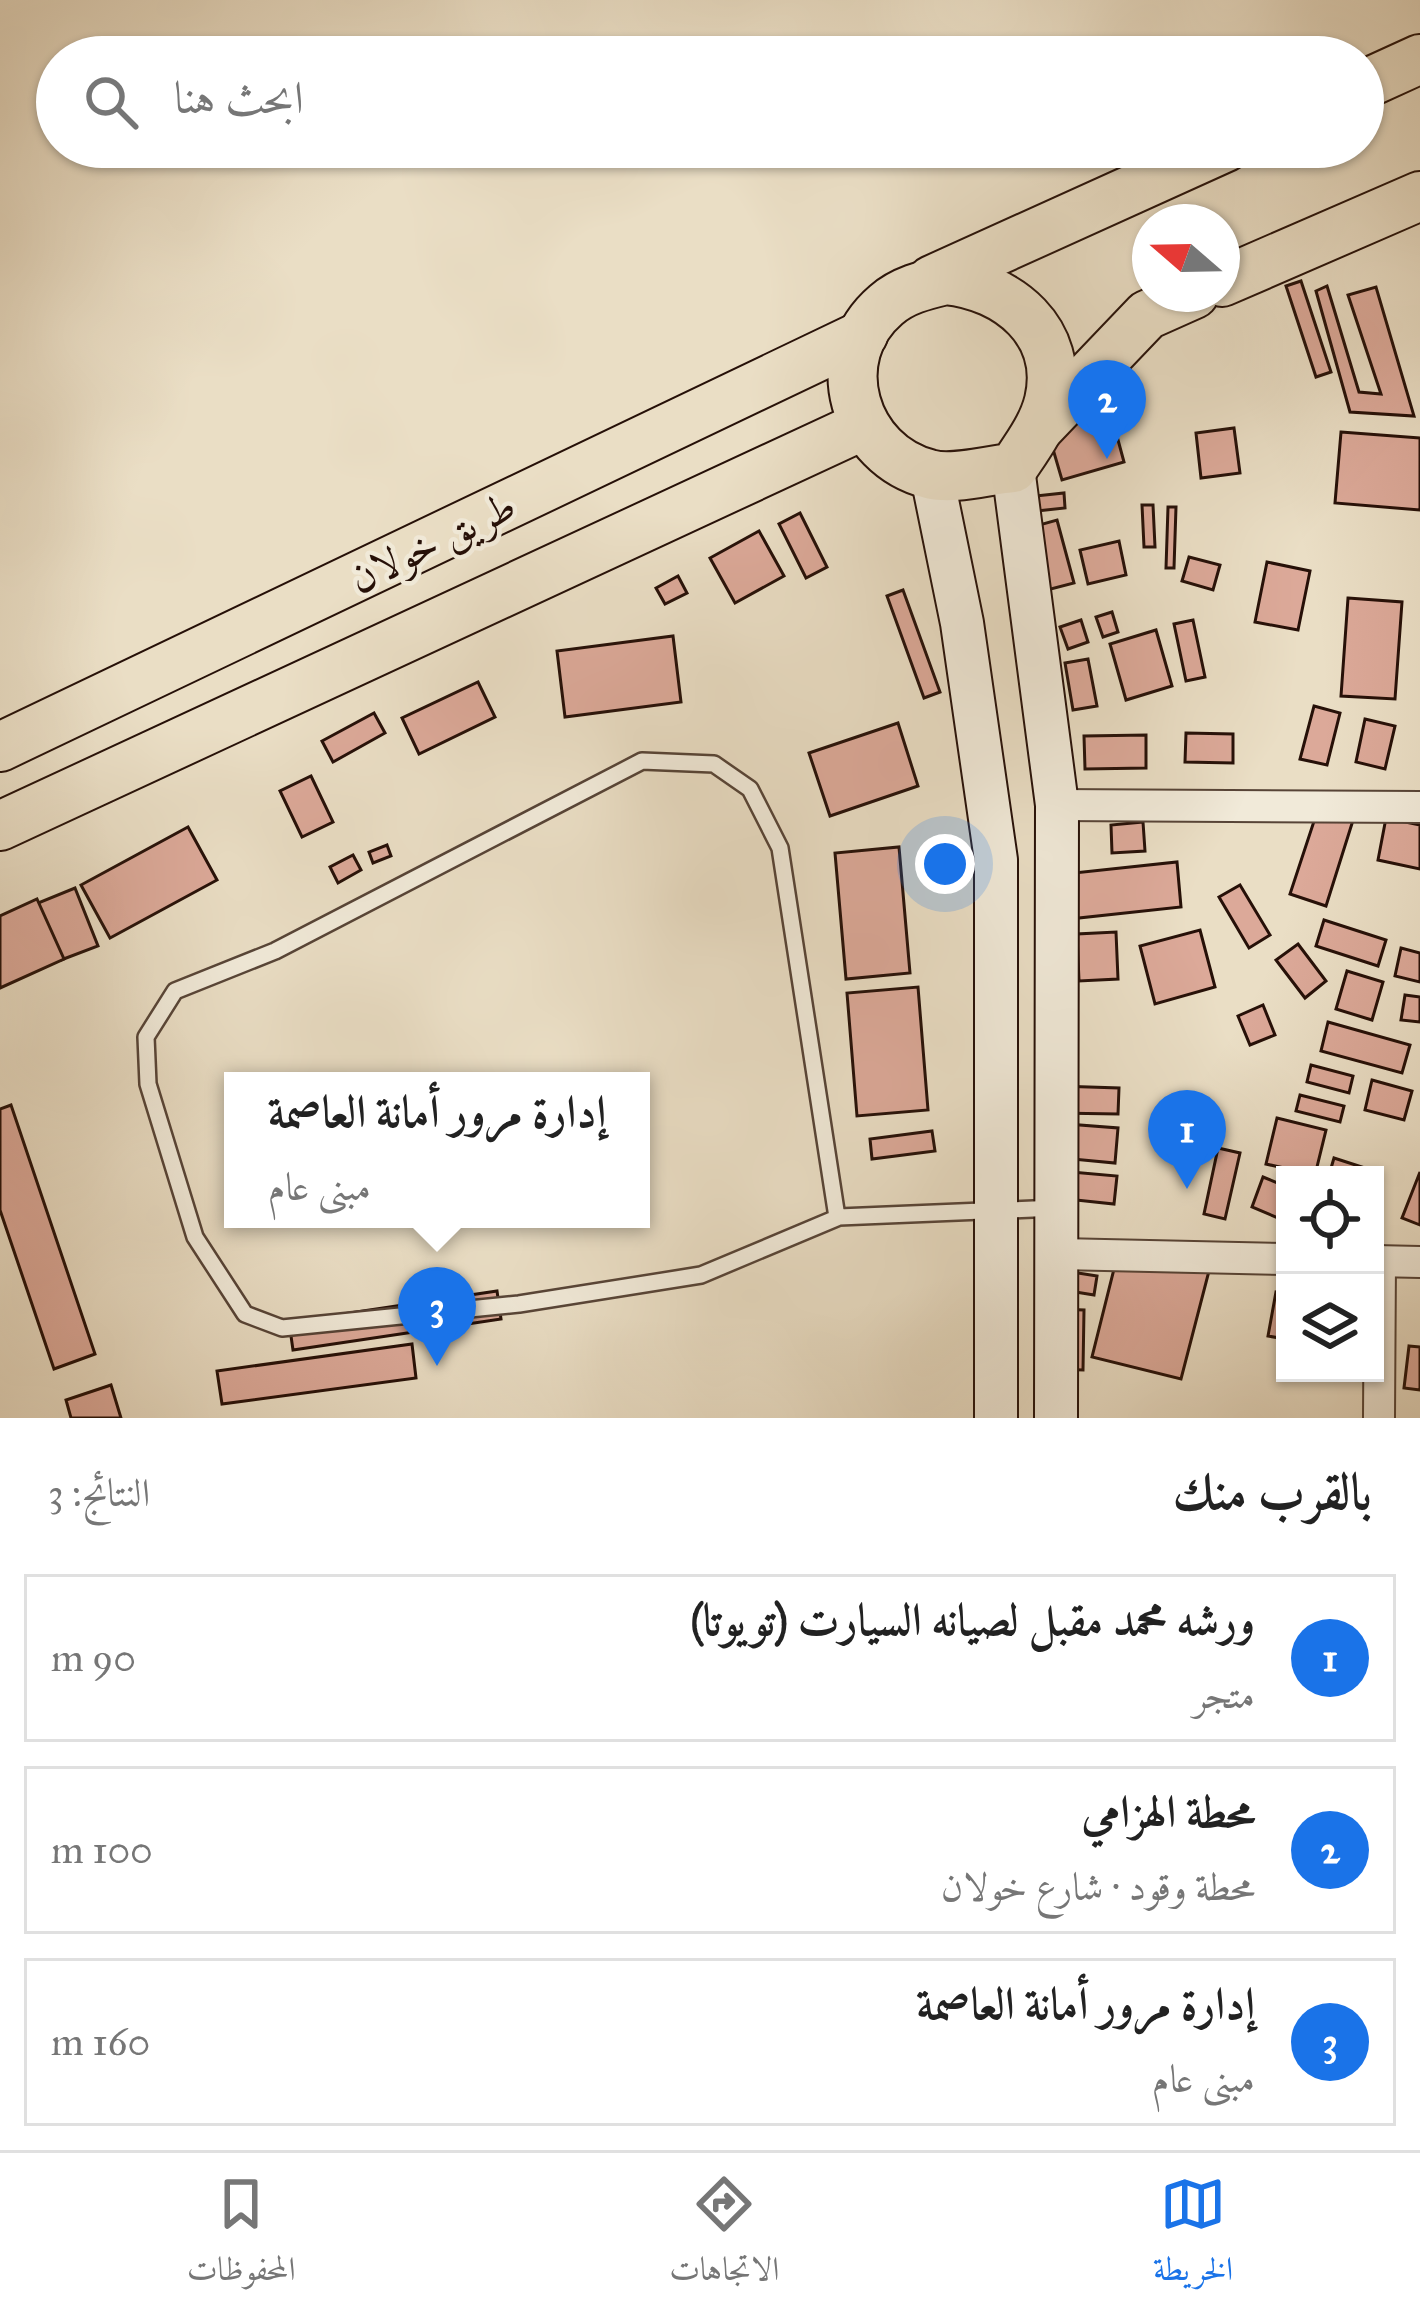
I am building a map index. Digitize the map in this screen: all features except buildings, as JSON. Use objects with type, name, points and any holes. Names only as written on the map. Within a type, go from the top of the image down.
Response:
[{"type":"main road","points":[[1384,75],[1420,59]]},
{"type":"main road","points":[[1154,312],[1040,428],[1012,468],[932,476],[889,457],[862,426],[853,395],[853,364],[863,334],[885,305],[1180,168]]},
{"type":"main road","points":[[1240,274],[1420,196]]},
{"type":"main road","points":[[917,287],[946,280],[976,283],[1004,295],[1027,314],[1043,339],[1051,368],[1050,398],[1040,428]]},
{"type":"main road","name":"طريق خولان","points":[[0,747],[863,334]]},
{"type":"main road","name":"طريق خولان","points":[[0,826],[862,426]]},
{"type":"street","points":[[1012,468],[1057,805],[1060,1255],[1056,1418]]},
{"type":"street","points":[[932,476],[962,623],[996,860],[995,1418]]},
{"type":"street","points":[[1057,805],[1420,807]]},
{"type":"street","points":[[1060,1255],[1276,1259]]},
{"type":"street","points":[[1384,1261],[1420,1262]]},
{"type":"street","points":[[1377,1274],[1379,1418]]},
{"type":"lane","points":[[837,1217],[780,848],[750,789],[714,764],[642,761],[275,952],[175,992],[146,1037],[148,1084],[195,1237],[245,1314],[282,1328],[519,1304],[701,1275],[837,1217],[1059,1208]]},
{"type":"place","name":"محطة الهزامي","points":[[1107,459]]},
{"type":"place","name":"ورشه محمد مقبل لصيانه السيارت (تويوتا)","points":[[1187,1189]]},
{"type":"place","name":"إدارة مرور أمانة العاصمة","points":[[437,1366]]}]
